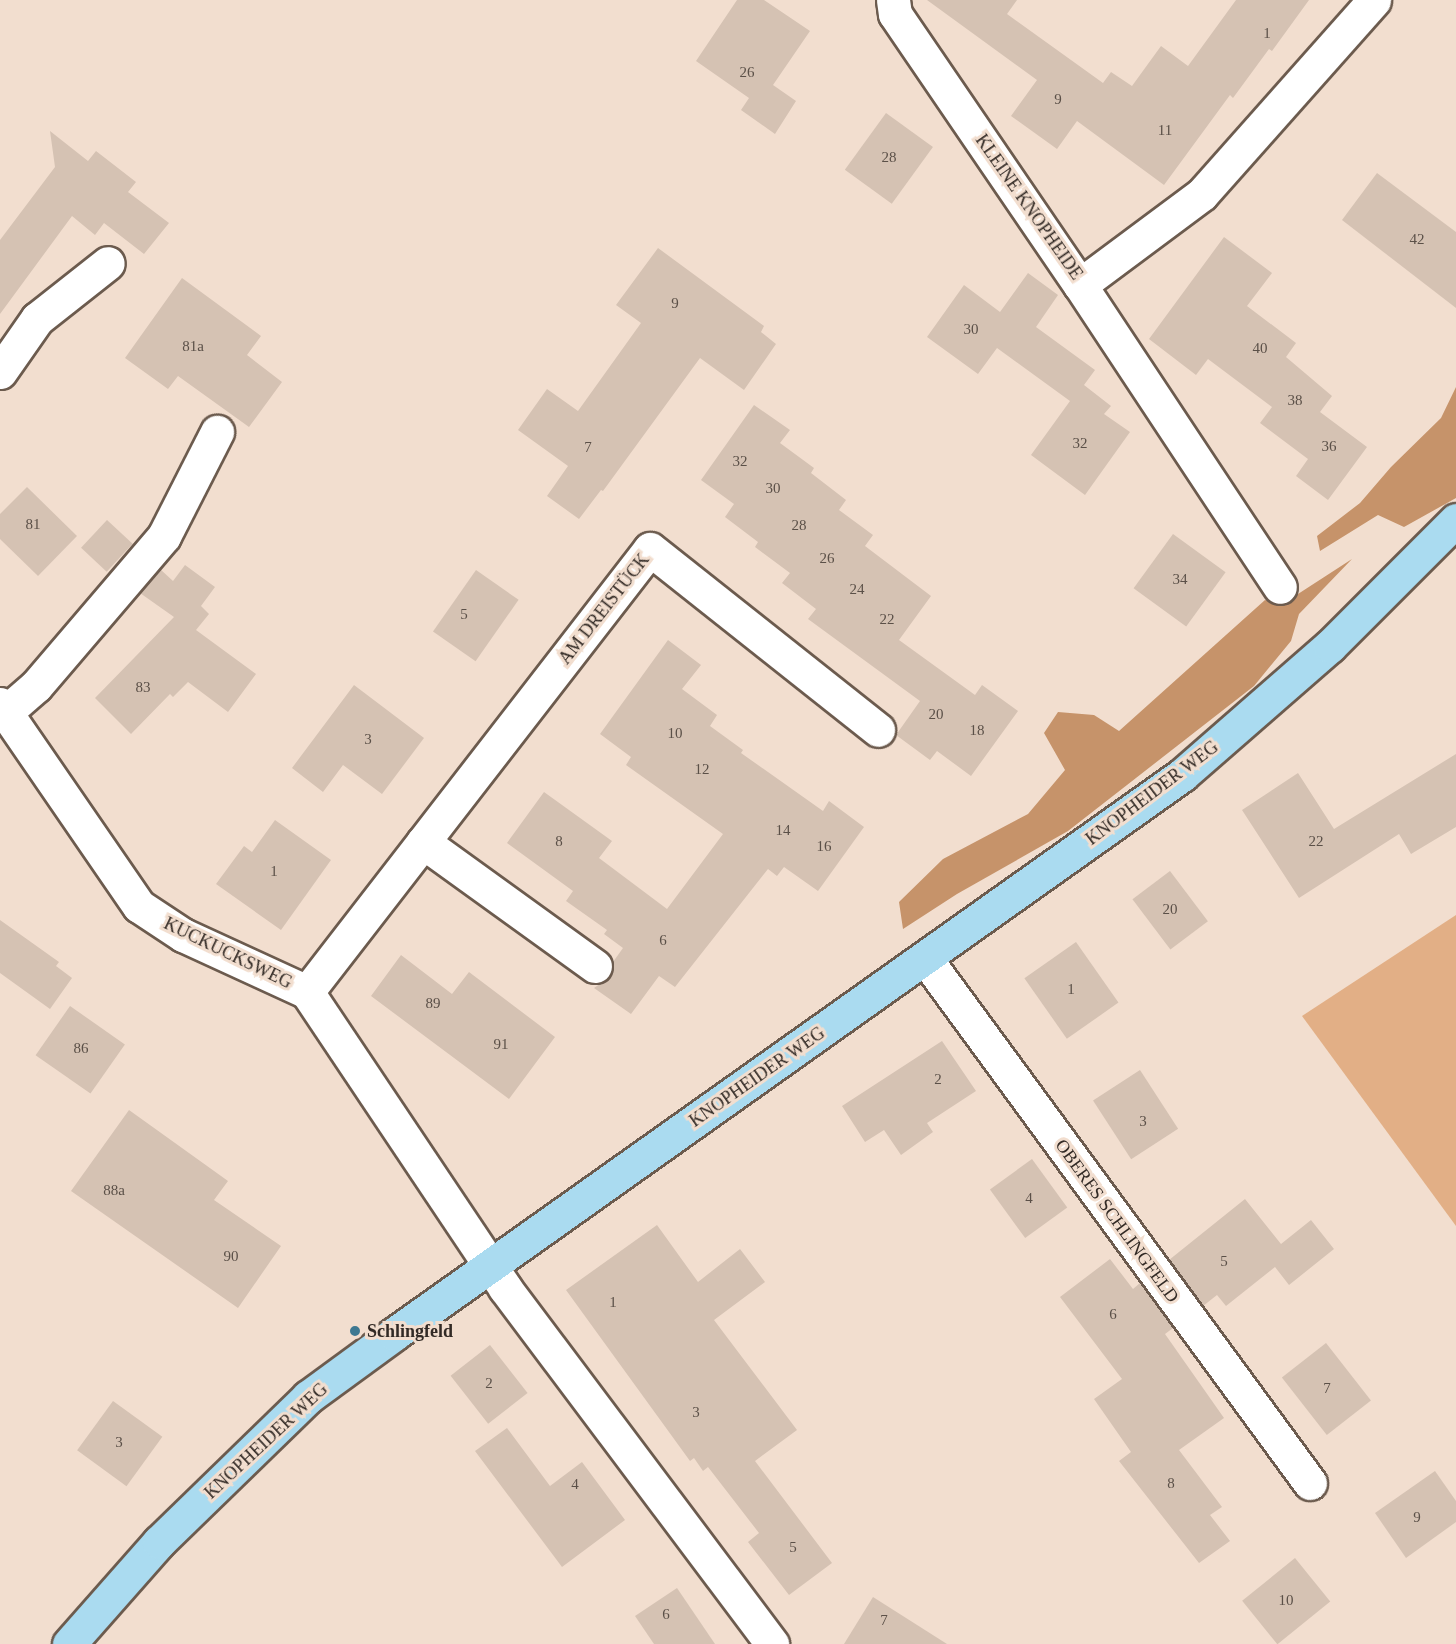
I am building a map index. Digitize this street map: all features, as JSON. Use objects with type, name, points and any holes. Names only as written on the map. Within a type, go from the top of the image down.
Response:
[{"type":"main road","name":"KNOPHEIDER WEG","points":[[69,1644],[159,1542],[308,1397],[1182,775],[1330,646],[1456,520]]},
{"type":"street","name":"KLEINE KNOPHEIDE","points":[[893,0],[895,14],[1080,285],[1202,194],[1374,0]]},
{"type":"street","points":[[0,372],[37,318],[108,262]]},
{"type":"street","points":[[1080,285],[1280,587]]},
{"type":"street","points":[[2,706],[36,686],[164,536],[217,432]]},
{"type":"street","name":"AM DREISTÜCK","points":[[307,992],[650,549],[878,730]]},
{"type":"street","name":"KUCKUCKSWEG","points":[[2,706],[139,906],[183,935],[307,992],[490,1266]]},
{"type":"street","points":[[423,842],[595,966]]},
{"type":"street","name":"OBERES SCHLINGFELD","points":[[925,958],[1310,1483]]},
{"type":"street","points":[[490,1266],[772,1644]]},
{"type":"shaded area","points":[[1456,387],[1456,498],[1404,527],[1378,515],[1320,551],[1317,536],[1360,503],[1391,467],[1441,418]]},
{"type":"shaded area","points":[[1352,559],[1299,614],[1291,641],[1254,686],[1068,831],[957,894],[903,929],[899,902],[943,859],[1028,814],[1065,770],[1044,733],[1058,712],[1094,715],[1119,731],[1265,600],[1281,605]]},
{"type":"shaded area","points":[[1456,915],[1456,1226],[1302,1016]]},
{"type":"building","points":[[737,0],[764,0],[810,31],[773,85],[796,101],[775,134],[741,110],[749,98],[696,61]]},
{"type":"building","points":[[927,0],[1017,0],[1007,14],[1103,83],[1111,72],[1132,86],[1161,46],[1188,66],[1236,0],[1309,0],[1272,51],[1269,49],[1233,98],[1230,95],[1164,185],[1077,121],[1057,149],[1011,116],[1037,80]]},
{"type":"building","points":[[886,113],[933,147],[892,204],[845,170]]},
{"type":"building","points":[[50,131],[88,161],[96,151],[136,182],[128,192],[169,223],[144,254],[104,223],[95,235],[72,216],[0,314],[0,240],[55,167]]},
{"type":"building","points":[[1377,173],[1456,232],[1456,308],[1342,220]]},
{"type":"building","points":[[1224,237],[1272,273],[1247,306],[1296,343],[1286,357],[1332,396],[1320,412],[1367,447],[1328,500],[1296,476],[1308,459],[1260,423],[1272,407],[1208,359],[1196,375],[1149,339]]},
{"type":"building","points":[[658,248],[764,326],[761,332],[776,344],[744,390],[700,358],[603,491],[601,490],[579,519],[547,496],[568,466],[518,430],[547,389],[578,411],[641,323],[616,305]]},
{"type":"building","points":[[1028,273],[1058,295],[1036,327],[1095,370],[1084,385],[1111,406],[1104,414],[1130,432],[1085,495],[1031,455],[1070,401],[997,348],[978,374],[927,337],[964,285],[1000,312]]},
{"type":"building","points":[[182,278],[261,336],[247,355],[282,382],[249,427],[178,376],[168,389],[125,358]]},
{"type":"building","points":[[754,405],[790,430],[780,443],[814,468],[811,473],[846,500],[839,510],[873,535],[865,546],[931,596],[899,640],[975,695],[982,685],[1018,711],[971,776],[937,751],[930,760],[896,735],[920,701],[808,619],[816,609],[782,583],[790,573],[755,547],[758,542],[725,517],[734,504],[701,480]]},
{"type":"building","points":[[27,487],[77,536],[38,576],[0,539],[0,514]]},
{"type":"building","points":[[107,520],[133,544],[107,572],[81,548]]},
{"type":"building","points":[[1173,534],[1226,572],[1186,626],[1134,588]]},
{"type":"building","points":[[185,565],[215,587],[201,606],[209,614],[196,630],[256,674],[228,712],[188,682],[173,697],[170,694],[131,734],[95,698],[174,617],[140,593],[160,569],[173,581]]},
{"type":"building","points":[[476,570],[519,600],[476,661],[433,631]]},
{"type":"building","points":[[668,640],[701,665],[682,689],[717,715],[710,726],[743,750],[741,753],[823,811],[829,801],[864,827],[818,891],[784,867],[777,876],[768,869],[675,987],[659,976],[631,1014],[594,988],[610,977],[613,962],[623,948],[604,934],[607,930],[566,901],[573,891],[507,843],[544,792],[612,841],[599,858],[667,909],[723,834],[626,765],[631,757],[600,734]]},
{"type":"building","points":[[354,685],[424,738],[382,794],[343,765],[323,792],[292,768]]},
{"type":"building","points":[[1456,754],[1456,827],[1411,854],[1399,834],[1299,898],[1242,810],[1298,773],[1334,829]]},
{"type":"building","points":[[275,820],[331,860],[281,930],[216,884],[244,846],[252,852]]},
{"type":"building","points":[[1170,871],[1208,921],[1170,950],[1132,899]]},
{"type":"building","points":[[0,920],[59,962],[56,966],[72,978],[50,1009],[0,973]]},
{"type":"building","points":[[1076,942],[1118,1003],[1067,1039],[1024,978]]},
{"type":"building","points":[[401,955],[452,994],[469,972],[555,1037],[509,1099],[371,996]]},
{"type":"building","points":[[70,1006],[125,1044],[90,1094],[36,1055]]},
{"type":"building","points":[[942,1041],[976,1091],[927,1123],[933,1132],[901,1155],[884,1130],[865,1142],[842,1106]]},
{"type":"building","points":[[1140,1070],[1178,1129],[1131,1159],[1093,1100]]},
{"type":"building","points":[[129,1110],[228,1181],[214,1200],[281,1246],[238,1308],[71,1191]]},
{"type":"building","points":[[1032,1159],[1067,1208],[1025,1238],[990,1190]]},
{"type":"building","points":[[1245,1199],[1281,1244],[1311,1220],[1334,1249],[1289,1285],[1275,1267],[1226,1306],[1217,1295],[1203,1306],[1169,1260]]},
{"type":"building","points":[[657,1225],[698,1282],[740,1249],[765,1282],[714,1320],[797,1430],[755,1461],[832,1563],[789,1595],[748,1542],[759,1533],[708,1467],[703,1471],[694,1458],[690,1461],[566,1290]]},
{"type":"building","points":[[1110,1259],[1133,1289],[1140,1283],[1173,1328],[1165,1334],[1224,1418],[1179,1450],[1222,1507],[1210,1515],[1230,1541],[1199,1563],[1119,1461],[1131,1452],[1094,1399],[1122,1379],[1060,1297]]},
{"type":"building","points":[[1326,1343],[1371,1401],[1327,1435],[1282,1377]]},
{"type":"building","points":[[490,1345],[528,1393],[488,1424],[451,1376]]},
{"type":"building","points":[[113,1401],[162,1437],[126,1486],[77,1450]]},
{"type":"building","points":[[507,1428],[550,1486],[582,1462],[625,1520],[562,1567],[475,1451]]},
{"type":"building","points":[[1435,1471],[1456,1501],[1456,1522],[1406,1558],[1375,1513]]},
{"type":"building","points":[[1295,1558],[1330,1602],[1277,1644],[1242,1601]]},
{"type":"building","points":[[677,1588],[715,1644],[654,1644],[635,1616]]},
{"type":"building","points":[[873,1597],[947,1644],[844,1644]]},
{"type":"place","name":"Schlingfeld","points":[[355,1331]]}]
